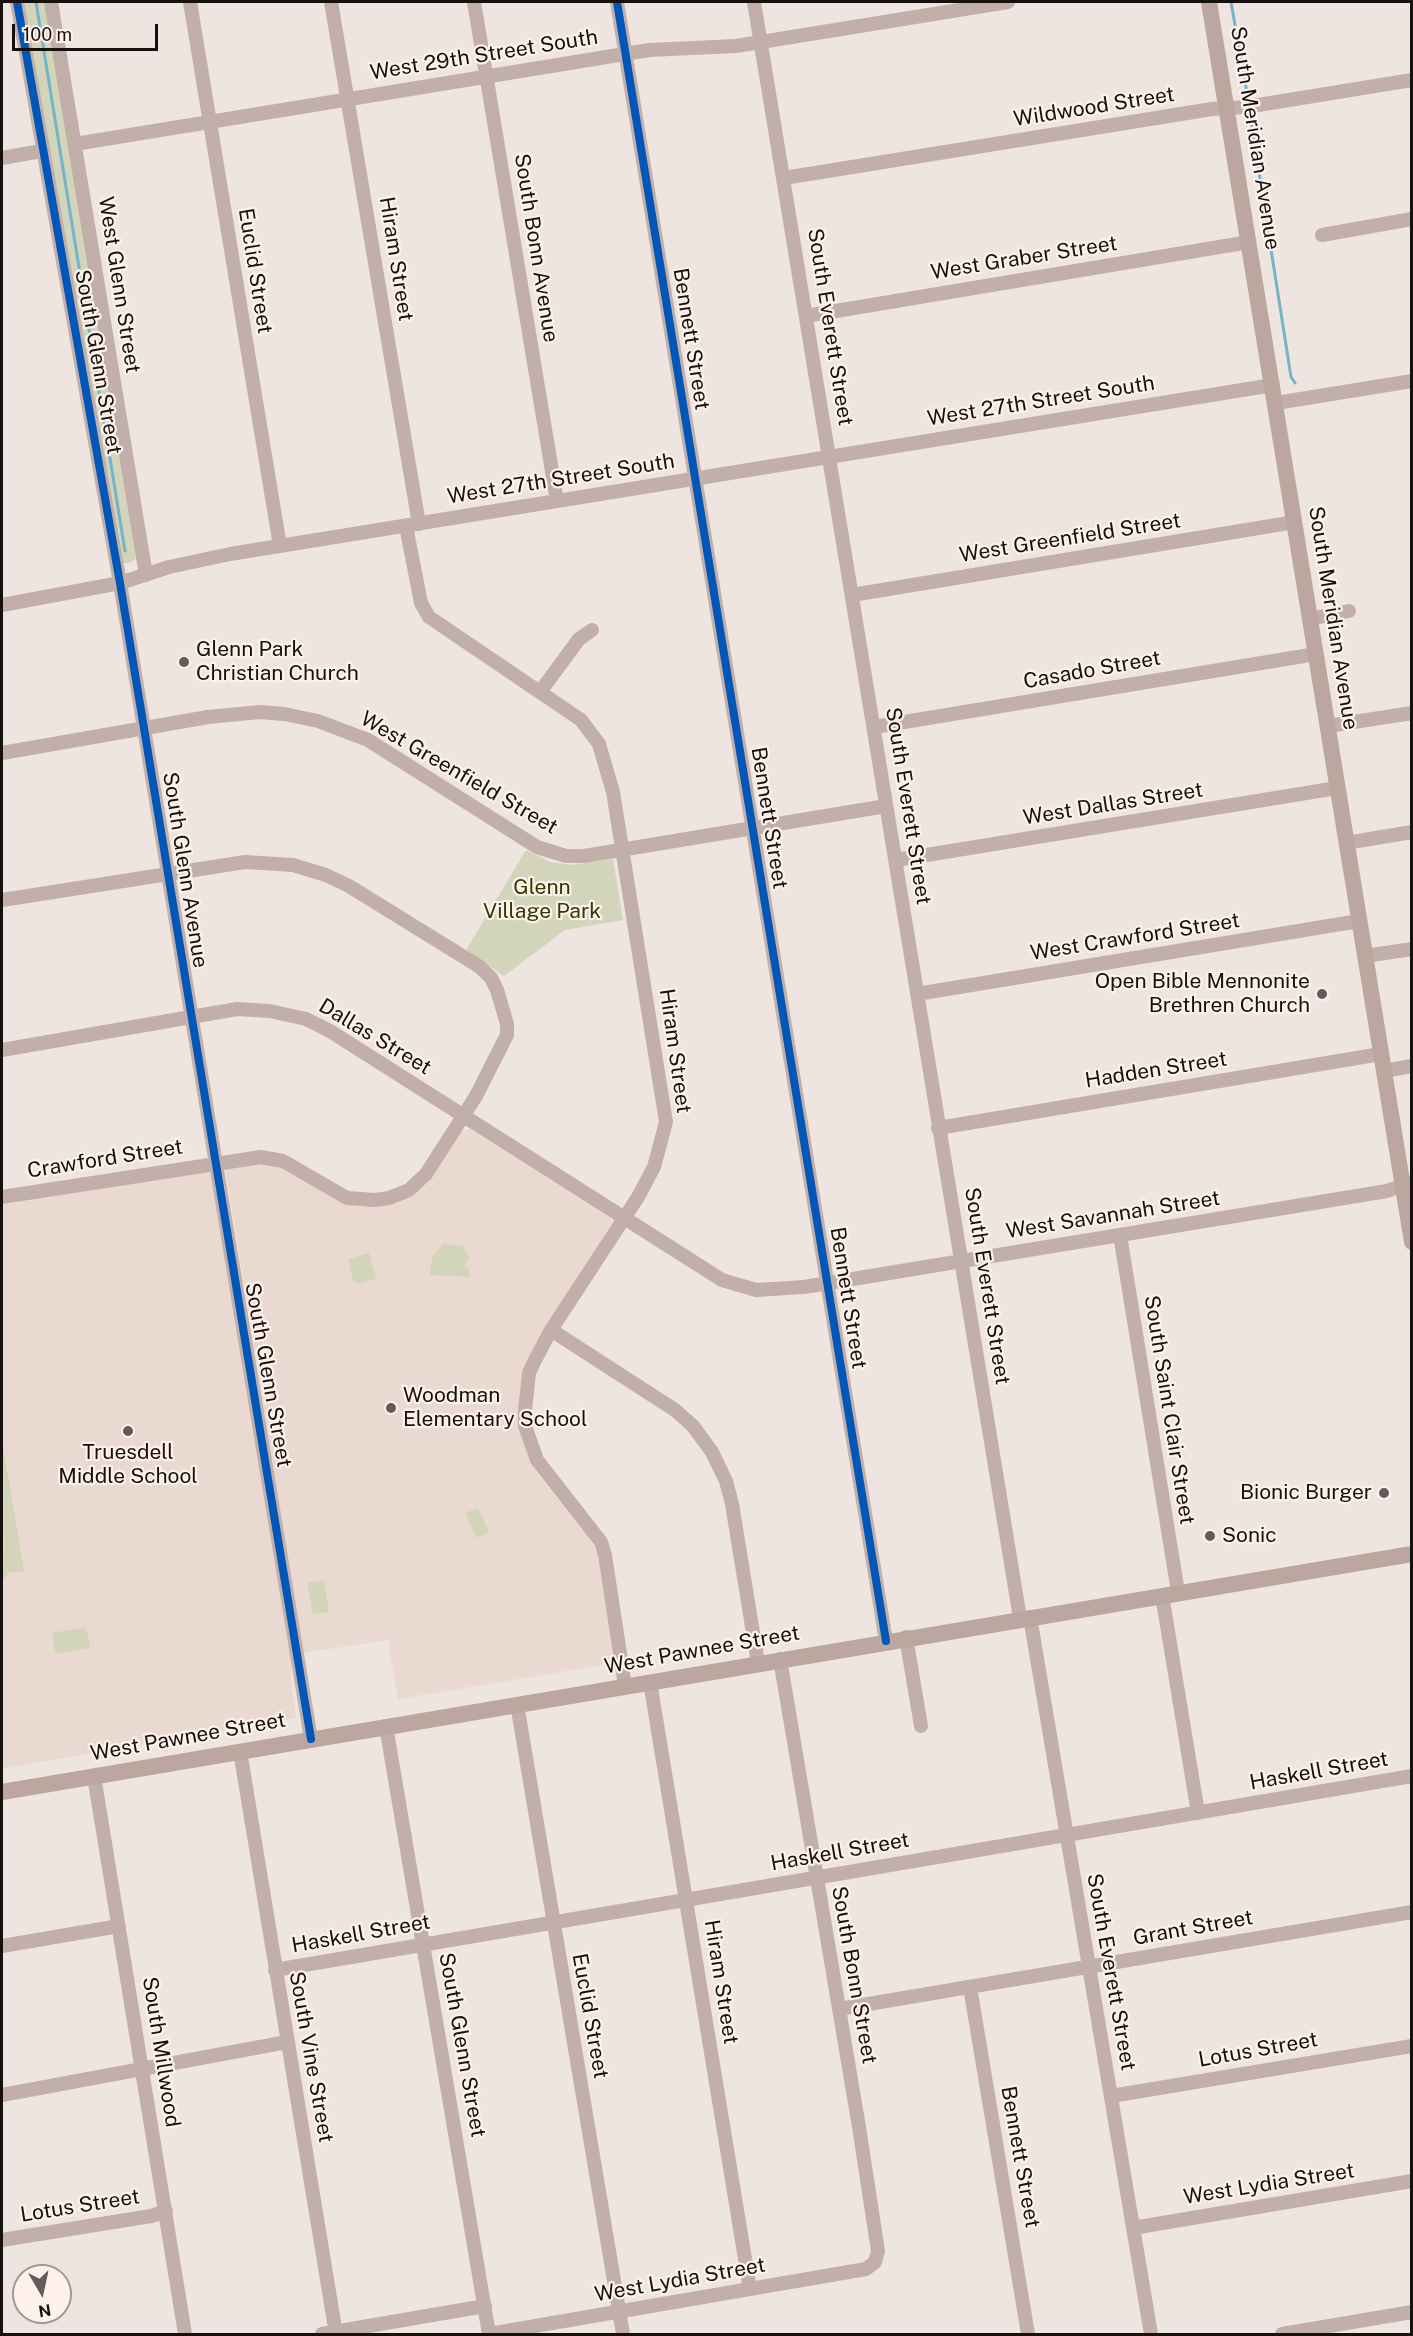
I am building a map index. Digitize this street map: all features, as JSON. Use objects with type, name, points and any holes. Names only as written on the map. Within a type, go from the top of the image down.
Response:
[{"type":"main road","name":"South Meridian Avenue","points":[[1209,2],[1381,1054],[1407,1183],[1412,1242]]},
{"type":"main road","name":"West Pawnee Street","points":[[2,1792],[906,1637],[1412,1554]]},
{"type":"street","name":"South Glenn Street","points":[[17,2],[41,151],[120,583],[144,728]]},
{"type":"street","name":"West Glenn Street","points":[[51,2],[146,575]]},
{"type":"street","name":"Euclid Street","points":[[190,2],[280,546]]},
{"type":"street","name":"Hiram Street","points":[[331,2],[348,98],[412,525],[421,603],[429,617],[581,720],[599,744],[613,792],[666,1122],[654,1167],[551,1330],[529,1373],[525,1426],[537,1460],[601,1542],[605,1555],[624,1686]]},
{"type":"street","name":"South Bonn Avenue","points":[[474,2],[557,501]]},
{"type":"street","name":"Bennett Street","points":[[617,2],[886,1641]]},
{"type":"street","name":"South Everett Street","points":[[754,2],[938,1128],[1066,1835],[1151,2334]]},
{"type":"street","name":"West 29th Street South","points":[[75,144],[657,49],[718,47],[761,42],[1008,2]]},
{"type":"street","name":"Wildwood Street","points":[[784,178],[1412,80]]},
{"type":"street","points":[[2,158],[41,151]]},
{"type":"street","points":[[1322,235],[1412,219]]},
{"type":"street","name":"West Graber Street","points":[[806,315],[1249,242]]},
{"type":"street","points":[[1275,403],[1412,381]]},
{"type":"street","name":"West 27th Street South","points":[[2,605],[120,583],[220,556],[1273,385]]},
{"type":"street","name":"West Greenfield Street","points":[[852,595],[1295,522]]},
{"type":"street","points":[[1311,618],[1349,611]]},
{"type":"street","points":[[540,692],[579,639],[592,630]]},
{"type":"street","name":"Casado Street","points":[[873,727],[1316,654]]},
{"type":"street","name":"West Greenfield Street","points":[[2,753],[144,728],[260,712],[318,721],[369,740],[537,847],[566,856],[584,856],[886,806]]},
{"type":"street","points":[[1328,726],[1412,713]]},
{"type":"street","name":"South Glenn Avenue","points":[[144,728],[191,1017]]},
{"type":"street","name":"West Dallas Street","points":[[896,860],[1337,788]]},
{"type":"street","points":[[1346,843],[1412,832]]},
{"type":"street","points":[[2,900],[245,862],[273,862],[309,869],[349,886],[480,967],[491,978],[507,1024],[507,1035],[463,1116],[426,1174],[409,1190],[389,1198],[375,1200],[347,1198],[293,1166],[271,1158],[261,1156],[214,1162]]},
{"type":"street","name":"West Crawford Street","points":[[917,994],[1359,921]]},
{"type":"street","points":[[1365,956],[1412,949]]},
{"type":"street","name":"Dallas Street","points":[[2,1050],[191,1017],[252,1009],[306,1019],[330,1031],[623,1218]]},
{"type":"street","name":"South Glenn Street","points":[[191,1017],[311,1739]]},
{"type":"street","name":"Hadden Street","points":[[938,1128],[1381,1054]]},
{"type":"street","points":[[1384,1071],[1412,1066]]},
{"type":"street","name":"Crawford Street","points":[[2,1197],[214,1162]]},
{"type":"street","name":"West Savannah Street","points":[[623,1218],[731,1283],[756,1290],[781,1290],[1387,1191],[1407,1183]]},
{"type":"street","name":"South Saint Clair Street","points":[[1120,1235],[1198,1813]]},
{"type":"street","points":[[551,1330],[675,1410],[693,1426],[712,1452],[726,1481],[732,1504],[758,1663]]},
{"type":"street","points":[[906,1637],[921,1726]]},
{"type":"street","name":"South Bonn Street","points":[[780,1659],[878,2251],[875,2262]]},
{"type":"street","name":"Hiram Street","points":[[650,1682],[750,2289]]},
{"type":"street","name":"Euclid Street","points":[[517,1704],[623,2334]]},
{"type":"street","name":"South Glenn Street","points":[[386,1726],[489,2334]]},
{"type":"street","name":"South Vine Street","points":[[240,1751],[331,2334]]},
{"type":"street","name":"South Millwood","points":[[94,1776],[185,2334]]},
{"type":"street","name":"Haskell Street","points":[[275,1970],[1412,1776]]},
{"type":"street","name":"Grant Street","points":[[839,2009],[1412,1912]]},
{"type":"street","points":[[2,1946],[119,1926]]},
{"type":"street","name":"Bennett Street","points":[[970,1987],[1028,2334]]},
{"type":"street","points":[[2,2095],[287,2042]]},
{"type":"street","name":"Lotus Street","points":[[1111,2096],[1412,2046]]},
{"type":"street","name":"West Lydia Street","points":[[1133,2228],[1412,2181]]},
{"type":"street","name":"Lotus Street","points":[[2,2240],[151,2216],[166,2211]]},
{"type":"street","name":"West Lydia Street","points":[[489,2334],[866,2269],[875,2262]]},
{"type":"street","points":[[331,2334],[485,2306]]},
{"type":"street","points":[[1282,2334],[1412,2312]]},
{"type":"shaded area","name":"Woodman Elementary School","points":[[470,1129],[610,1218],[612,1222],[526,1363],[519,1396],[519,1419],[523,1440],[536,1472],[589,1538],[597,1553],[615,1663],[398,1699],[388,1640],[303,1653],[226,1172],[228,1169],[266,1162],[278,1165],[366,1206],[387,1205],[417,1192],[427,1183],[461,1132]]},
{"type":"shaded area","name":"Truesdell Middle School","points":[[203,1171],[212,1175],[292,1657],[291,1680],[296,1718],[2,1769],[2,1205]]},
{"type":"green space","points":[[24,2],[46,2],[136,555],[135,560],[129,563],[122,563]]},
{"type":"green space","name":"Glenn Village Park","points":[[526,850],[550,862],[572,865],[613,859],[623,920],[565,930],[504,976],[466,950]]},
{"type":"green space","points":[[443,1244],[463,1246],[469,1259],[464,1266],[469,1270],[470,1277],[430,1275],[432,1258]]},
{"type":"green space","points":[[369,1253],[376,1279],[358,1284],[353,1280],[348,1259]]},
{"type":"green space","points":[[2,1439],[24,1571],[8,1573],[2,1582],[4,1542]]},
{"type":"green space","points":[[478,1508],[489,1532],[476,1537],[465,1513]]},
{"type":"green space","points":[[324,1580],[329,1612],[313,1614],[307,1583]]},
{"type":"green space","points":[[86,1627],[90,1648],[55,1654],[52,1633]]},
{"type":"waterway","points":[[36,2],[125,551]]},
{"type":"waterway","points":[[1231,2],[1248,99]]},
{"type":"waterway","points":[[1250,115],[1291,377],[1295,383]]},
{"type":"cycle path","points":[[17,2],[120,583],[311,1739]]},
{"type":"cycle path","points":[[617,2],[886,1641]]},
{"type":"place","name":"Glenn Park Christian Church","points":[[184,662]]},
{"type":"place","name":"Open Bible Mennonite Brethren Church","points":[[1322,994]]},
{"type":"place","name":"Woodman Elementary School","points":[[391,1408]]},
{"type":"place","name":"Truesdell Middle School","points":[[128,1431]]},
{"type":"place","name":"Bionic Burger","points":[[1384,1493]]},
{"type":"place","name":"Sonic","points":[[1210,1536]]}]
